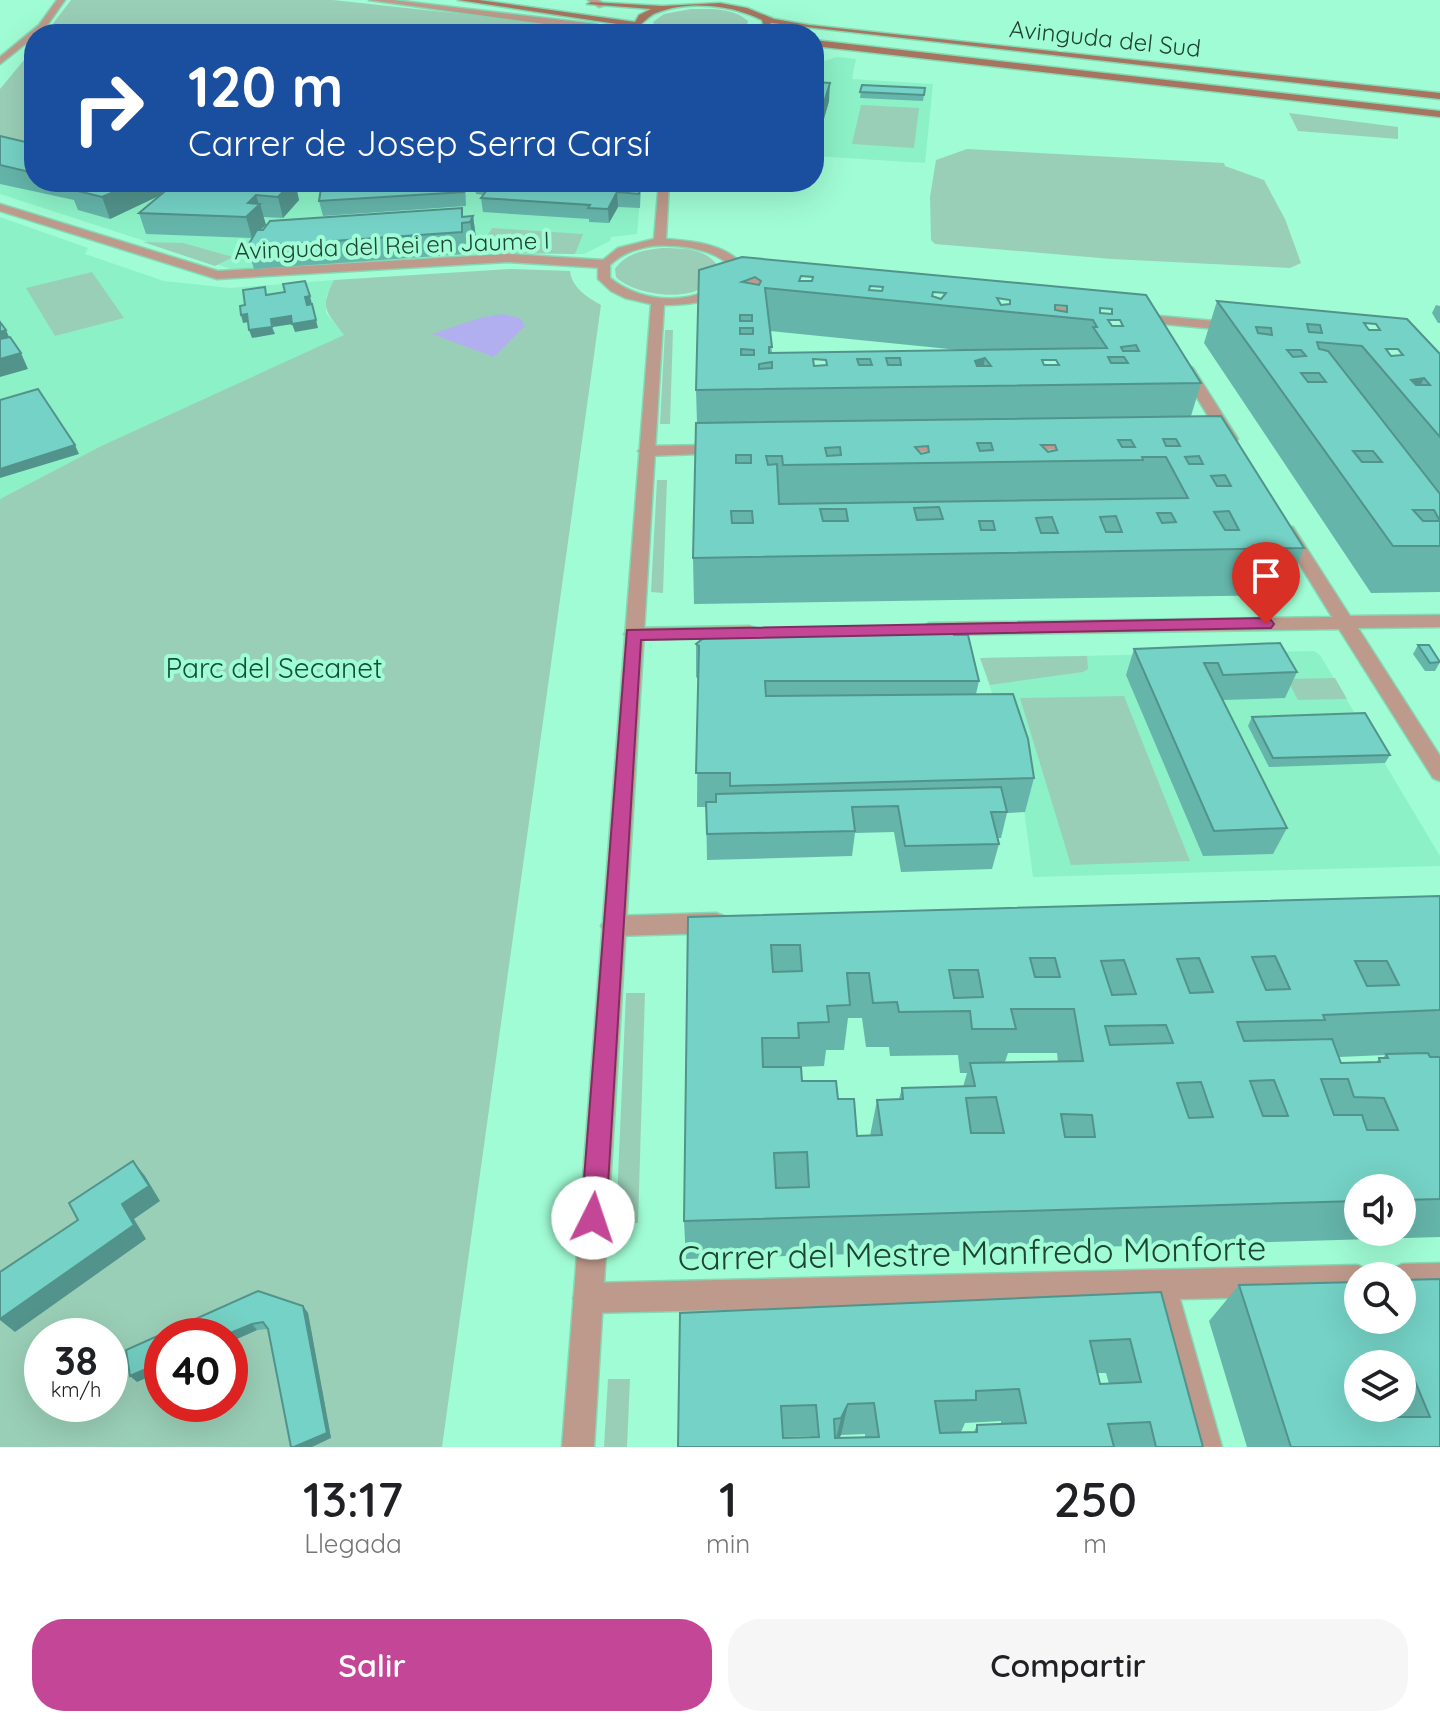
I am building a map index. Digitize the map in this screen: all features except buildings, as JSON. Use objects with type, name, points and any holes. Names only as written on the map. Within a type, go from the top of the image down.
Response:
[{"type":"main road","points":[[462,0],[630,24]]},
{"type":"main road","points":[[575,2],[667,7]]},
{"type":"main road","name":"Avinguda del Sud","points":[[667,7],[695,4],[730,6],[766,19],[796,24]]},
{"type":"main road","points":[[638,24],[643,15],[667,7]]},
{"type":"main road","points":[[766,19],[767,24]]},
{"type":"main road","name":"Avinguda del Sud","points":[[824,29],[1440,96]]},
{"type":"main road","name":"Avinguda del Sud","points":[[824,44],[1440,114]]},
{"type":"street","points":[[45,24],[61,0]]},
{"type":"street","points":[[373,0],[578,24]]},
{"type":"street","points":[[592,0],[602,5]]},
{"type":"street","points":[[0,61],[24,41]]},
{"type":"street","points":[[0,75],[24,48]]},
{"type":"street","points":[[660,242],[663,192]]},
{"type":"street","name":"Avinguda del Rei en Jaume I","points":[[0,207],[217,275],[507,258],[604,264]]},
{"type":"street","points":[[733,279],[736,270],[725,254],[697,244],[660,242],[621,251],[604,264],[604,279],[611,286],[631,295],[658,300],[704,295],[733,279],[800,285]]},
{"type":"street","points":[[578,1447],[658,300]]},
{"type":"street","points":[[1012,306],[1103,315]]},
{"type":"street","points":[[1118,316],[1246,328]]},
{"type":"street","points":[[1156,320],[1230,447]]},
{"type":"street","points":[[1000,446],[1096,444]]},
{"type":"street","points":[[872,448],[968,446]]},
{"type":"street","points":[[646,451],[744,450]]},
{"type":"street","points":[[1274,510],[1440,773]]},
{"type":"street","points":[[909,630],[1440,621]]},
{"type":"street","points":[[633,634],[772,632]]},
{"type":"street","points":[[613,926],[735,923]]},
{"type":"street","points":[[1416,1279],[1440,1278]]},
{"type":"street","name":"Carrer del Mestre Manfredo Monforte","points":[[588,1298],[1344,1280]]},
{"type":"street","points":[[1161,1285],[1206,1447]]},
{"type":"shaded area","points":[[837,57],[856,59],[852,79],[933,84],[925,163],[824,157],[824,61]]},
{"type":"shaded area","points":[[0,150],[24,173],[24,192],[641,192],[637,234],[611,237],[610,241],[584,254],[503,252],[231,269],[0,194]]},
{"type":"shaded area","points":[[0,217],[88,248],[85,254],[164,281],[230,288],[334,280],[326,296],[326,313],[345,335],[101,446],[0,499]]},
{"type":"shaded area","points":[[1314,651],[1320,655],[1440,856],[1440,866],[1033,877],[1019,772],[980,658]]},
{"type":"green space","points":[[71,0],[333,0],[534,22],[532,24],[53,24]]},
{"type":"green space","points":[[713,9],[728,11],[748,21],[747,24],[654,24],[664,14]]},
{"type":"green space","points":[[24,60],[24,156],[0,150],[0,89]]},
{"type":"green space","points":[[861,105],[919,108],[914,148],[852,144]]},
{"type":"green space","points":[[1289,113],[1398,127],[1398,139],[1298,131]]},
{"type":"green space","points":[[967,149],[1224,163],[1264,180],[1285,219],[1301,263],[1290,268],[1112,259],[935,244],[931,240],[930,197],[936,160]]},
{"type":"green space","points":[[492,228],[583,234],[575,254],[477,253]]},
{"type":"green space","points":[[143,242],[183,243],[233,257],[215,266]]},
{"type":"green space","points":[[662,248],[701,253],[719,268],[702,288],[682,294],[645,291],[616,277],[615,269],[624,259],[642,251]]},
{"type":"green space","name":"Parc del Secanet","points":[[512,269],[570,271],[577,287],[601,305],[442,1447],[0,1447],[0,499],[101,446],[344,335],[327,310],[329,290],[334,280]]},
{"type":"green space","points":[[92,272],[124,318],[55,336],[26,288]]},
{"type":"green space","points":[[665,330],[673,330],[670,424],[660,424]]},
{"type":"green space","points":[[657,480],[667,480],[663,593],[651,592]]},
{"type":"green space","points":[[1087,656],[1088,669],[1083,672],[990,685],[980,658]]},
{"type":"green space","points":[[1335,678],[1347,699],[1298,700],[1287,679]]},
{"type":"green space","points":[[1124,696],[1190,861],[1071,865],[1020,698]]},
{"type":"green space","points":[[626,993],[645,993],[638,1223],[616,1223]]},
{"type":"green space","points":[[608,1379],[630,1379],[627,1447],[604,1447]]},
{"type":"water","points":[[503,314],[520,318],[525,326],[494,357],[432,334],[483,317]]},
{"type":"route","points":[[593,1218],[633,634],[1266,624]]}]
